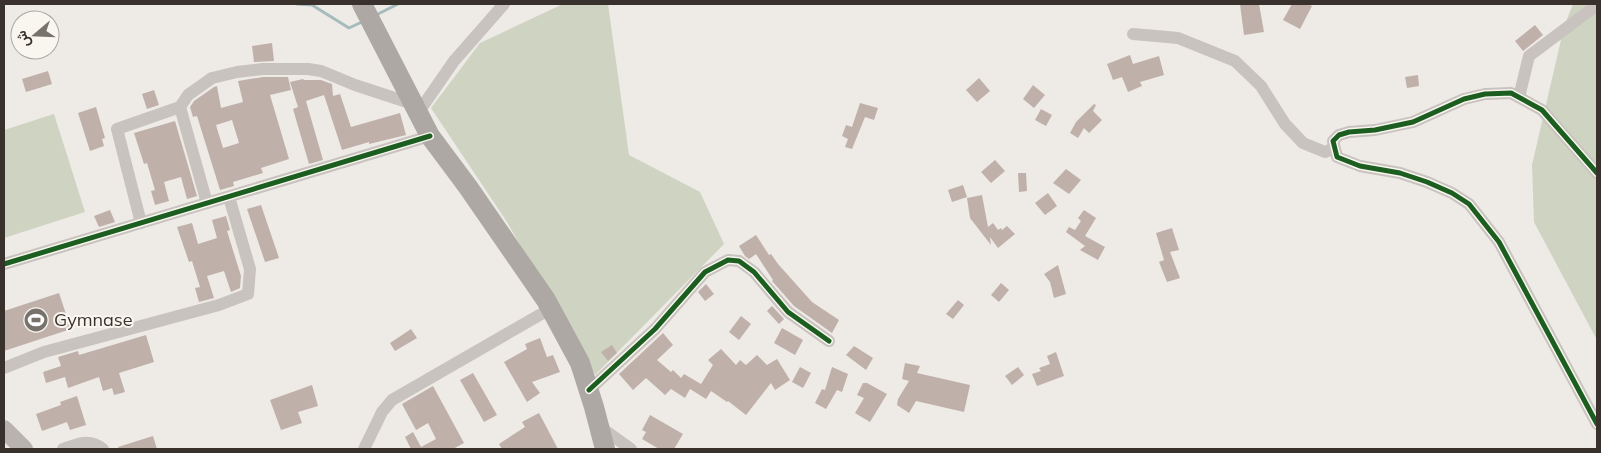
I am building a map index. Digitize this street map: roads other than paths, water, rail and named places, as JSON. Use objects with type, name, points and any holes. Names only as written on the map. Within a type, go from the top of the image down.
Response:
[{"type":"main road","points":[[362,4],[430,136],[474,195],[550,309],[580,363],[605,449]]},
{"type":"main road","points":[[4,429],[24,449]]},
{"type":"street","points":[[141,223],[117,129],[180,107],[188,96],[212,78],[263,68],[308,69],[412,102],[454,61],[504,4]]},
{"type":"street","points":[[1519,97],[1529,56],[1597,5]]},
{"type":"street","points":[[1133,34],[1178,38],[1235,61],[1261,86],[1285,124],[1303,143],[1325,152],[1334,148]]},
{"type":"street","points":[[1597,173],[1542,110],[1511,93],[1485,94],[1464,99],[1414,122],[1375,130],[1349,132],[1339,135],[1333,141],[1337,157],[1360,166],[1400,173],[1427,182],[1452,193],[1469,204],[1499,242],[1597,424]]},
{"type":"street","points":[[180,107],[207,203]]},
{"type":"street","points":[[4,264],[430,136]]},
{"type":"street","points":[[4,368],[44,352],[219,305],[248,294],[250,269],[229,197]]},
{"type":"street","points":[[589,390],[655,328],[705,272],[728,260],[740,261],[754,272],[788,312],[829,341]]},
{"type":"street","points":[[364,449],[382,412],[392,400],[550,309]]},
{"type":"street","points":[[599,426],[631,449]]},
{"type":"street","points":[[63,449],[83,442],[95,444],[103,449]]},
{"type":"waterway","points":[[297,4],[312,5],[349,28],[364,21]]},
{"type":"waterway","points":[[376,15],[398,4]]},
{"type":"place","name":"Gymnase","points":[[36,320]]}]
